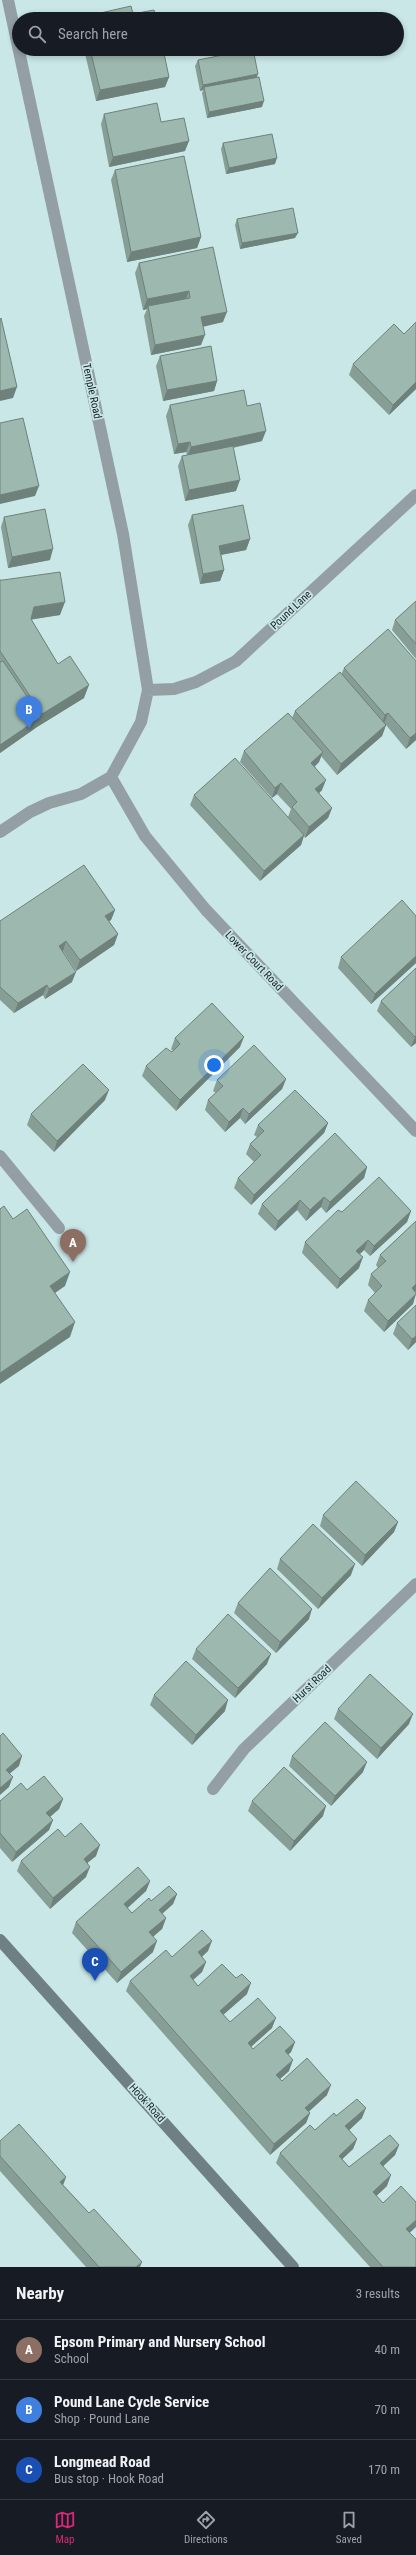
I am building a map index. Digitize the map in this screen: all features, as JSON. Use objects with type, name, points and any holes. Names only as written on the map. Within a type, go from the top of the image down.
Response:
[{"type":"main road","name":"Hook Road","points":[[0,1940],[294,2267]]},
{"type":"street","name":"Temple Road","points":[[8,0],[12,19]]},
{"type":"street","name":"Temple Road","points":[[20,56],[123,534],[148,690],[142,722],[111,777]]},
{"type":"street","name":"Pound Lane","points":[[148,690],[174,689],[196,682],[236,661],[416,495]]},
{"type":"street","points":[[0,832],[30,812],[49,803],[81,794],[111,777]]},
{"type":"street","name":"Lower Court Road","points":[[111,777],[145,836],[206,910],[416,1131]]},
{"type":"street","points":[[0,1156],[59,1228]]},
{"type":"street","name":"Hurst Road","points":[[213,1789],[244,1749],[416,1584]]},
{"type":"building","points":[[131,6],[132,12],[105,12]]},
{"type":"building","points":[[154,10],[154,12],[144,12]]},
{"type":"building","points":[[92,56],[164,56],[169,77],[100,90]]},
{"type":"building","points":[[218,56],[254,56],[258,74],[203,85],[198,60]]},
{"type":"building","points":[[259,77],[264,101],[209,112],[204,87]]},
{"type":"building","points":[[157,103],[161,122],[184,118],[189,141],[113,157],[104,114]]},
{"type":"building","points":[[272,134],[277,158],[229,168],[223,143]]},
{"type":"building","points":[[184,156],[201,237],[131,252],[115,170]]},
{"type":"building","points":[[293,208],[298,233],[242,243],[237,219]]},
{"type":"building","points":[[213,247],[227,312],[201,317],[205,335],[155,345],[148,306],[190,298],[189,291],[147,299],[139,263]]},
{"type":"building","points":[[1,318],[17,387],[0,391],[0,319]]},
{"type":"building","points":[[416,322],[416,382],[393,405],[353,364],[394,324],[404,334]]},
{"type":"building","points":[[211,346],[217,381],[167,390],[160,356]]},
{"type":"building","points":[[244,390],[247,406],[260,403],[266,431],[191,447],[190,442],[178,444],[170,405]]},
{"type":"building","points":[[23,418],[39,486],[0,495],[0,423]]},
{"type":"building","points":[[233,446],[240,480],[189,490],[182,456]]},
{"type":"building","points":[[243,505],[250,539],[219,546],[224,570],[203,574],[192,515]]},
{"type":"building","points":[[45,509],[53,549],[12,557],[4,517]]},
{"type":"building","points":[[60,572],[65,602],[34,607],[31,619],[58,664],[70,656],[89,685],[42,714],[0,651],[0,580]]},
{"type":"building","points":[[416,601],[416,644],[395,620]]},
{"type":"building","points":[[388,629],[416,661],[416,733],[410,738],[388,713],[385,715],[344,668]]},
{"type":"building","points":[[3,661],[41,717],[0,745],[0,662]]},
{"type":"building","points":[[340,672],[386,725],[341,764],[295,711]]},
{"type":"building","points":[[288,713],[323,752],[311,763],[326,780],[315,789],[332,808],[309,827],[292,807],[297,802],[281,783],[275,788],[244,751]]},
{"type":"building","points":[[235,758],[304,835],[264,871],[194,795]]},
{"type":"building","points":[[84,865],[115,910],[105,916],[118,934],[80,960],[66,941],[59,946],[76,972],[49,989],[47,985],[18,1003],[0,987],[0,921]]},
{"type":"building","points":[[402,900],[416,916],[416,956],[375,994],[341,957]]},
{"type":"building","points":[[416,968],[416,1036],[415,1037],[381,1001]]},
{"type":"building","points":[[212,1003],[244,1037],[180,1100],[146,1066],[166,1048],[172,1052],[180,1044],[175,1038]]},
{"type":"building","points":[[254,1045],[286,1079],[249,1114],[243,1108],[229,1122],[208,1100],[223,1086],[217,1080]]},
{"type":"building","points":[[83,1064],[109,1090],[57,1141],[31,1114]]},
{"type":"building","points":[[295,1090],[328,1123],[254,1195],[238,1178],[261,1155],[250,1144],[264,1131],[258,1125]]},
{"type":"building","points":[[335,1133],[367,1167],[330,1202],[324,1197],[310,1210],[300,1200],[278,1221],[262,1204]]},
{"type":"building","points":[[379,1177],[411,1211],[374,1246],[368,1240],[356,1251],[363,1257],[340,1279],[305,1242],[338,1210],[342,1212]]},
{"type":"building","points":[[4,1206],[13,1219],[27,1209],[70,1272],[50,1286],[75,1322],[0,1373],[0,1209]]},
{"type":"building","points":[[416,1221],[416,1284],[412,1288],[416,1294],[388,1321],[368,1300],[382,1286],[371,1274],[386,1261],[380,1255]]},
{"type":"building","points":[[416,1305],[416,1336],[412,1339],[397,1323]]},
{"type":"building","points":[[356,1481],[398,1522],[365,1555],[323,1515]]},
{"type":"building","points":[[313,1524],[355,1564],[322,1598],[280,1559]]},
{"type":"building","points":[[270,1568],[312,1609],[280,1642],[238,1603]]},
{"type":"building","points":[[228,1614],[271,1654],[238,1688],[196,1649]]},
{"type":"building","points":[[186,1661],[228,1700],[196,1735],[154,1695]]},
{"type":"building","points":[[370,1674],[413,1714],[381,1748],[338,1709]]},
{"type":"building","points":[[325,1722],[367,1762],[335,1796],[292,1756]]},
{"type":"building","points":[[3,1733],[22,1756],[6,1770],[13,1777],[0,1788],[0,1736]]},
{"type":"building","points":[[284,1767],[326,1806],[294,1841],[252,1801]]},
{"type":"building","points":[[44,1776],[63,1799],[46,1813],[53,1820],[16,1852],[0,1833],[0,1801],[21,1783],[27,1790]]},
{"type":"building","points":[[81,1823],[100,1845],[84,1859],[90,1867],[53,1898],[21,1861],[58,1829],[65,1837]]},
{"type":"building","points":[[138,1867],[150,1881],[124,1904],[132,1913],[149,1898],[151,1901],[169,1886],[177,1894],[159,1910],[166,1918],[149,1932],[157,1941],[121,1972],[76,1922]]},
{"type":"building","points":[[202,1930],[212,1941],[198,1952],[206,1962],[190,1976],[198,1986],[222,1964],[236,1978],[242,1974],[251,1983],[220,2011],[230,2022],[258,1998],[276,2018],[248,2043],[253,2049],[280,2026],[295,2042],[285,2051],[293,2060],[276,2075],[282,2081],[307,2058],[331,2085],[305,2108],[310,2113],[274,2144],[130,1981],[166,1950],[172,1957]]},
{"type":"building","points":[[357,2099],[366,2108],[345,2126],[357,2139],[339,2156],[349,2167],[390,2135],[399,2145],[380,2163],[391,2175],[373,2192],[383,2203],[401,2186],[416,2202],[416,2220],[406,2229],[416,2239],[416,2267],[383,2267],[280,2153],[310,2125],[315,2130],[334,2113],[336,2116]]},
{"type":"building","points":[[19,2124],[66,2177],[60,2182],[89,2213],[94,2209],[142,2262],[136,2267],[99,2267],[0,2156],[0,2141]]},
{"type":"place","name":"Pound Lane Cycle Service","points":[[29,729]]},
{"type":"place","name":"Epsom Primary and Nursery School","points":[[73,1262]]},
{"type":"place","name":"Longmead Road","points":[[95,1981]]}]
